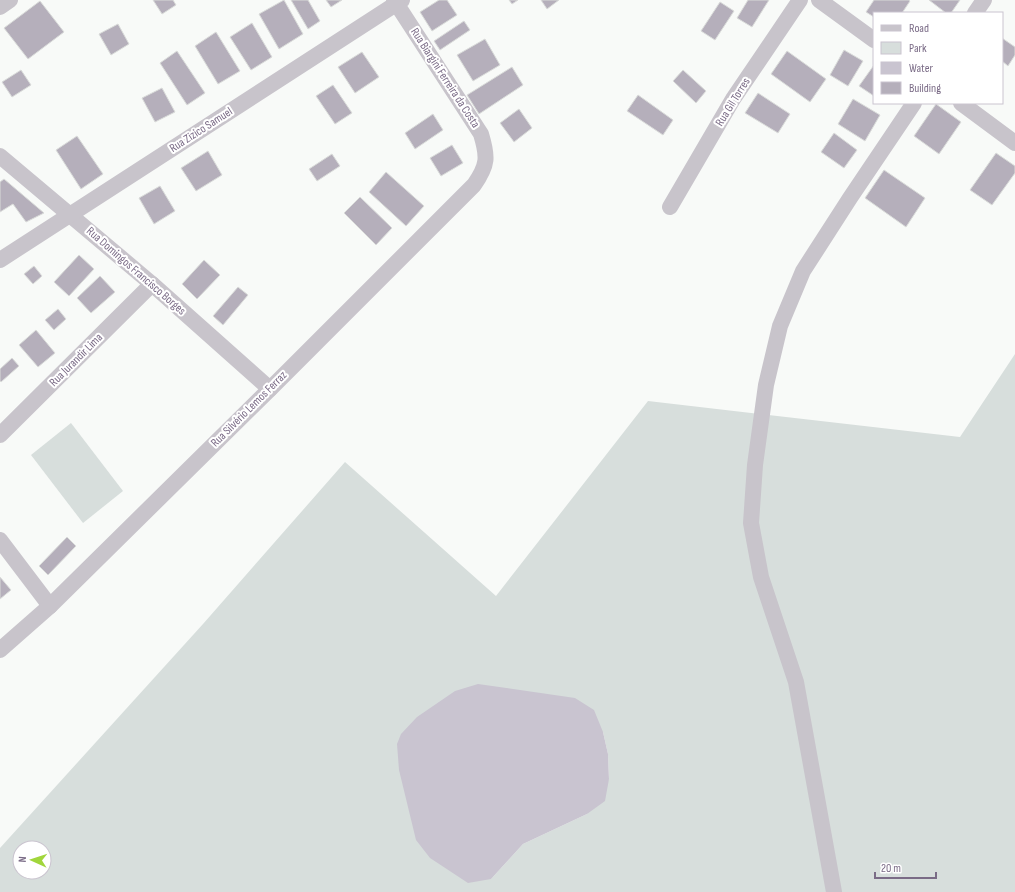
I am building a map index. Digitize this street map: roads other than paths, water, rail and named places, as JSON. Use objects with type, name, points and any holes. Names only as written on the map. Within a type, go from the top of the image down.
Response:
[{"type":"street","points":[[0,7],[10,0]]},
{"type":"street","name":"Rua Gil Torres","points":[[670,207],[733,99],[800,0]]},
{"type":"street","points":[[818,0],[873,39]]},
{"type":"street","points":[[976,12],[984,0]]},
{"type":"street","name":"Rua Biargini Ferreira da Costa","points":[[398,1],[481,134],[486,160]]},
{"type":"street","name":"Rua Zizico Samuel","points":[[0,260],[398,1]]},
{"type":"street","points":[[834,892],[796,682],[761,577],[751,523],[755,465],[766,385],[780,326],[803,271],[913,104]]},
{"type":"street","points":[[962,104],[1015,143]]},
{"type":"street","name":"Rua Domingos Francisco Borges","points":[[0,156],[152,284],[270,389]]},
{"type":"street","name":"Rua Silvério Lemos Ferraz","points":[[0,650],[50,606],[474,185],[483,173],[486,160]]},
{"type":"street","name":"Rua Jurandir Lima","points":[[0,435],[152,284]]},
{"type":"street","points":[[0,540],[50,606]]},
{"type":"water","points":[[478,684],[575,698],[594,710],[603,732],[608,754],[609,779],[605,801],[587,814],[523,844],[491,879],[468,883],[430,858],[416,840],[399,770],[397,744],[401,734],[417,717],[455,691]]}]
